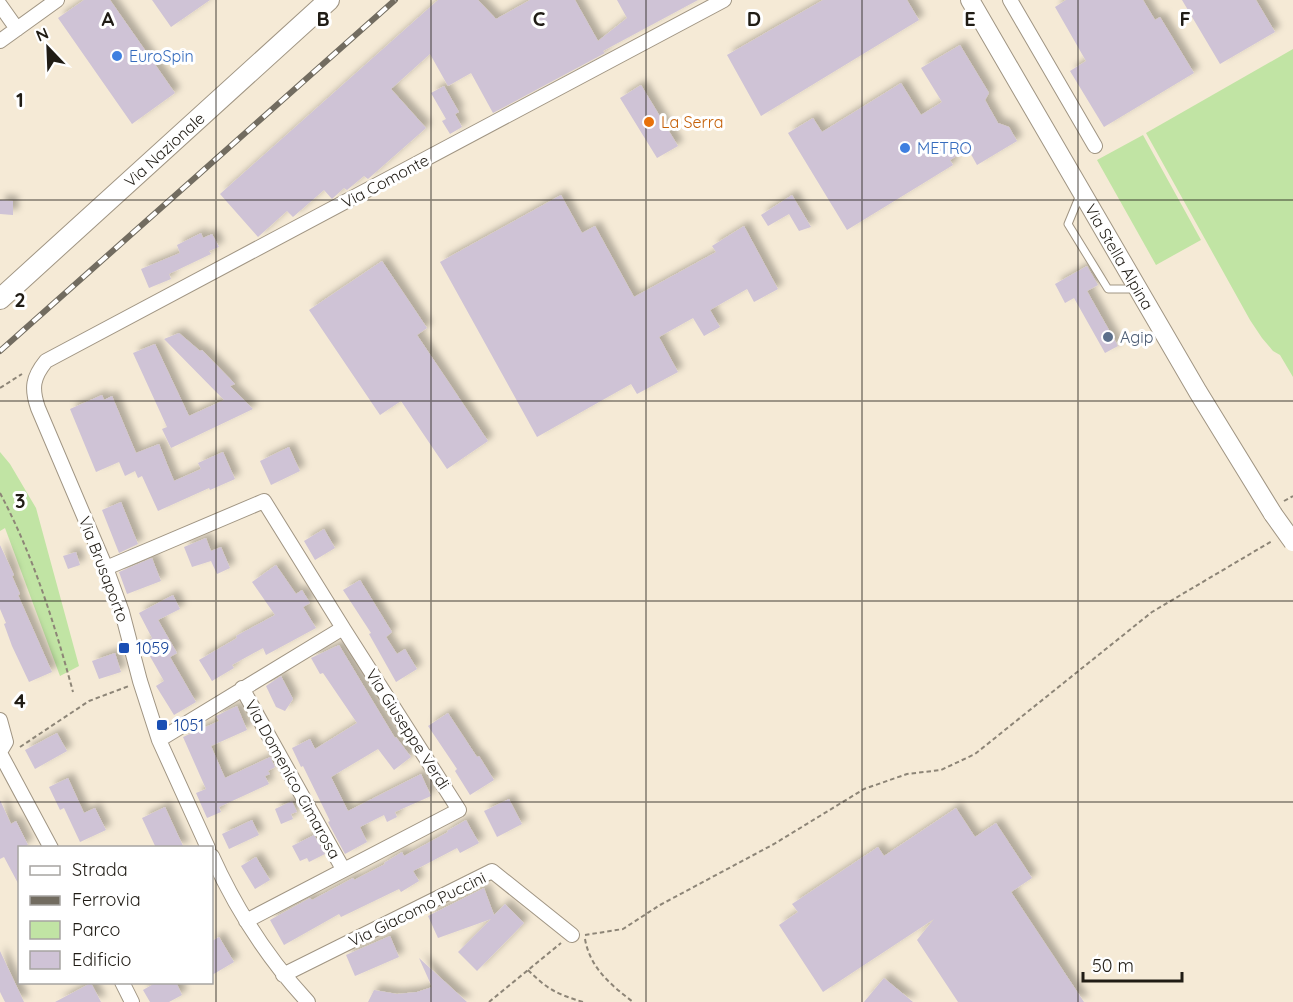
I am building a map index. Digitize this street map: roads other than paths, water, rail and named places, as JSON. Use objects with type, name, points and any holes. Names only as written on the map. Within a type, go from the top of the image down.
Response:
[{"type":"main road","name":"Via Nazionale","points":[[0,299],[8,289],[329,0]]},
{"type":"street","points":[[0,41],[57,0]]},
{"type":"street","name":"Via Comonte","points":[[46,361],[724,0]]},
{"type":"street","name":"Via Stella Alpina","points":[[970,0],[1138,289],[1277,508],[1293,542]]},
{"type":"street","points":[[1010,0],[1095,146]]},
{"type":"street","points":[[0,5],[17,29]]},
{"type":"street","name":"Via Brusaporto","points":[[46,361],[36,374],[34,396],[122,612],[140,681],[159,740],[207,846]]},
{"type":"street","points":[[106,568],[264,501],[343,627],[159,740]]},
{"type":"street","name":"Via Giuseppe Verdi","points":[[246,921],[459,810],[343,627]]},
{"type":"street","name":"Via Domenico Cimarosa","points":[[243,688],[343,869]]},
{"type":"street","points":[[0,720],[6,742],[1,754],[50,846]]},
{"type":"street","points":[[213,858],[246,921],[283,975],[308,1002]]},
{"type":"street","name":"Via Giacomo Puccini","points":[[283,975],[492,871],[579,935]]},
{"type":"street","points":[[123,984],[132,1002]]},
{"type":"lane","points":[[1081,192],[1068,224],[1108,289],[1138,289]]},
{"type":"railway","points":[[0,351],[395,0]]},
{"type":"place","name":"EuroSpin","points":[[117,56]]},
{"type":"place","name":"La Serra","points":[[649,122]]},
{"type":"place","name":"METRO","points":[[905,148]]},
{"type":"place","name":"Agip","points":[[1108,337]]},
{"type":"place","name":"1059","points":[[124,648]]},
{"type":"place","name":"1051","points":[[162,725]]}]
